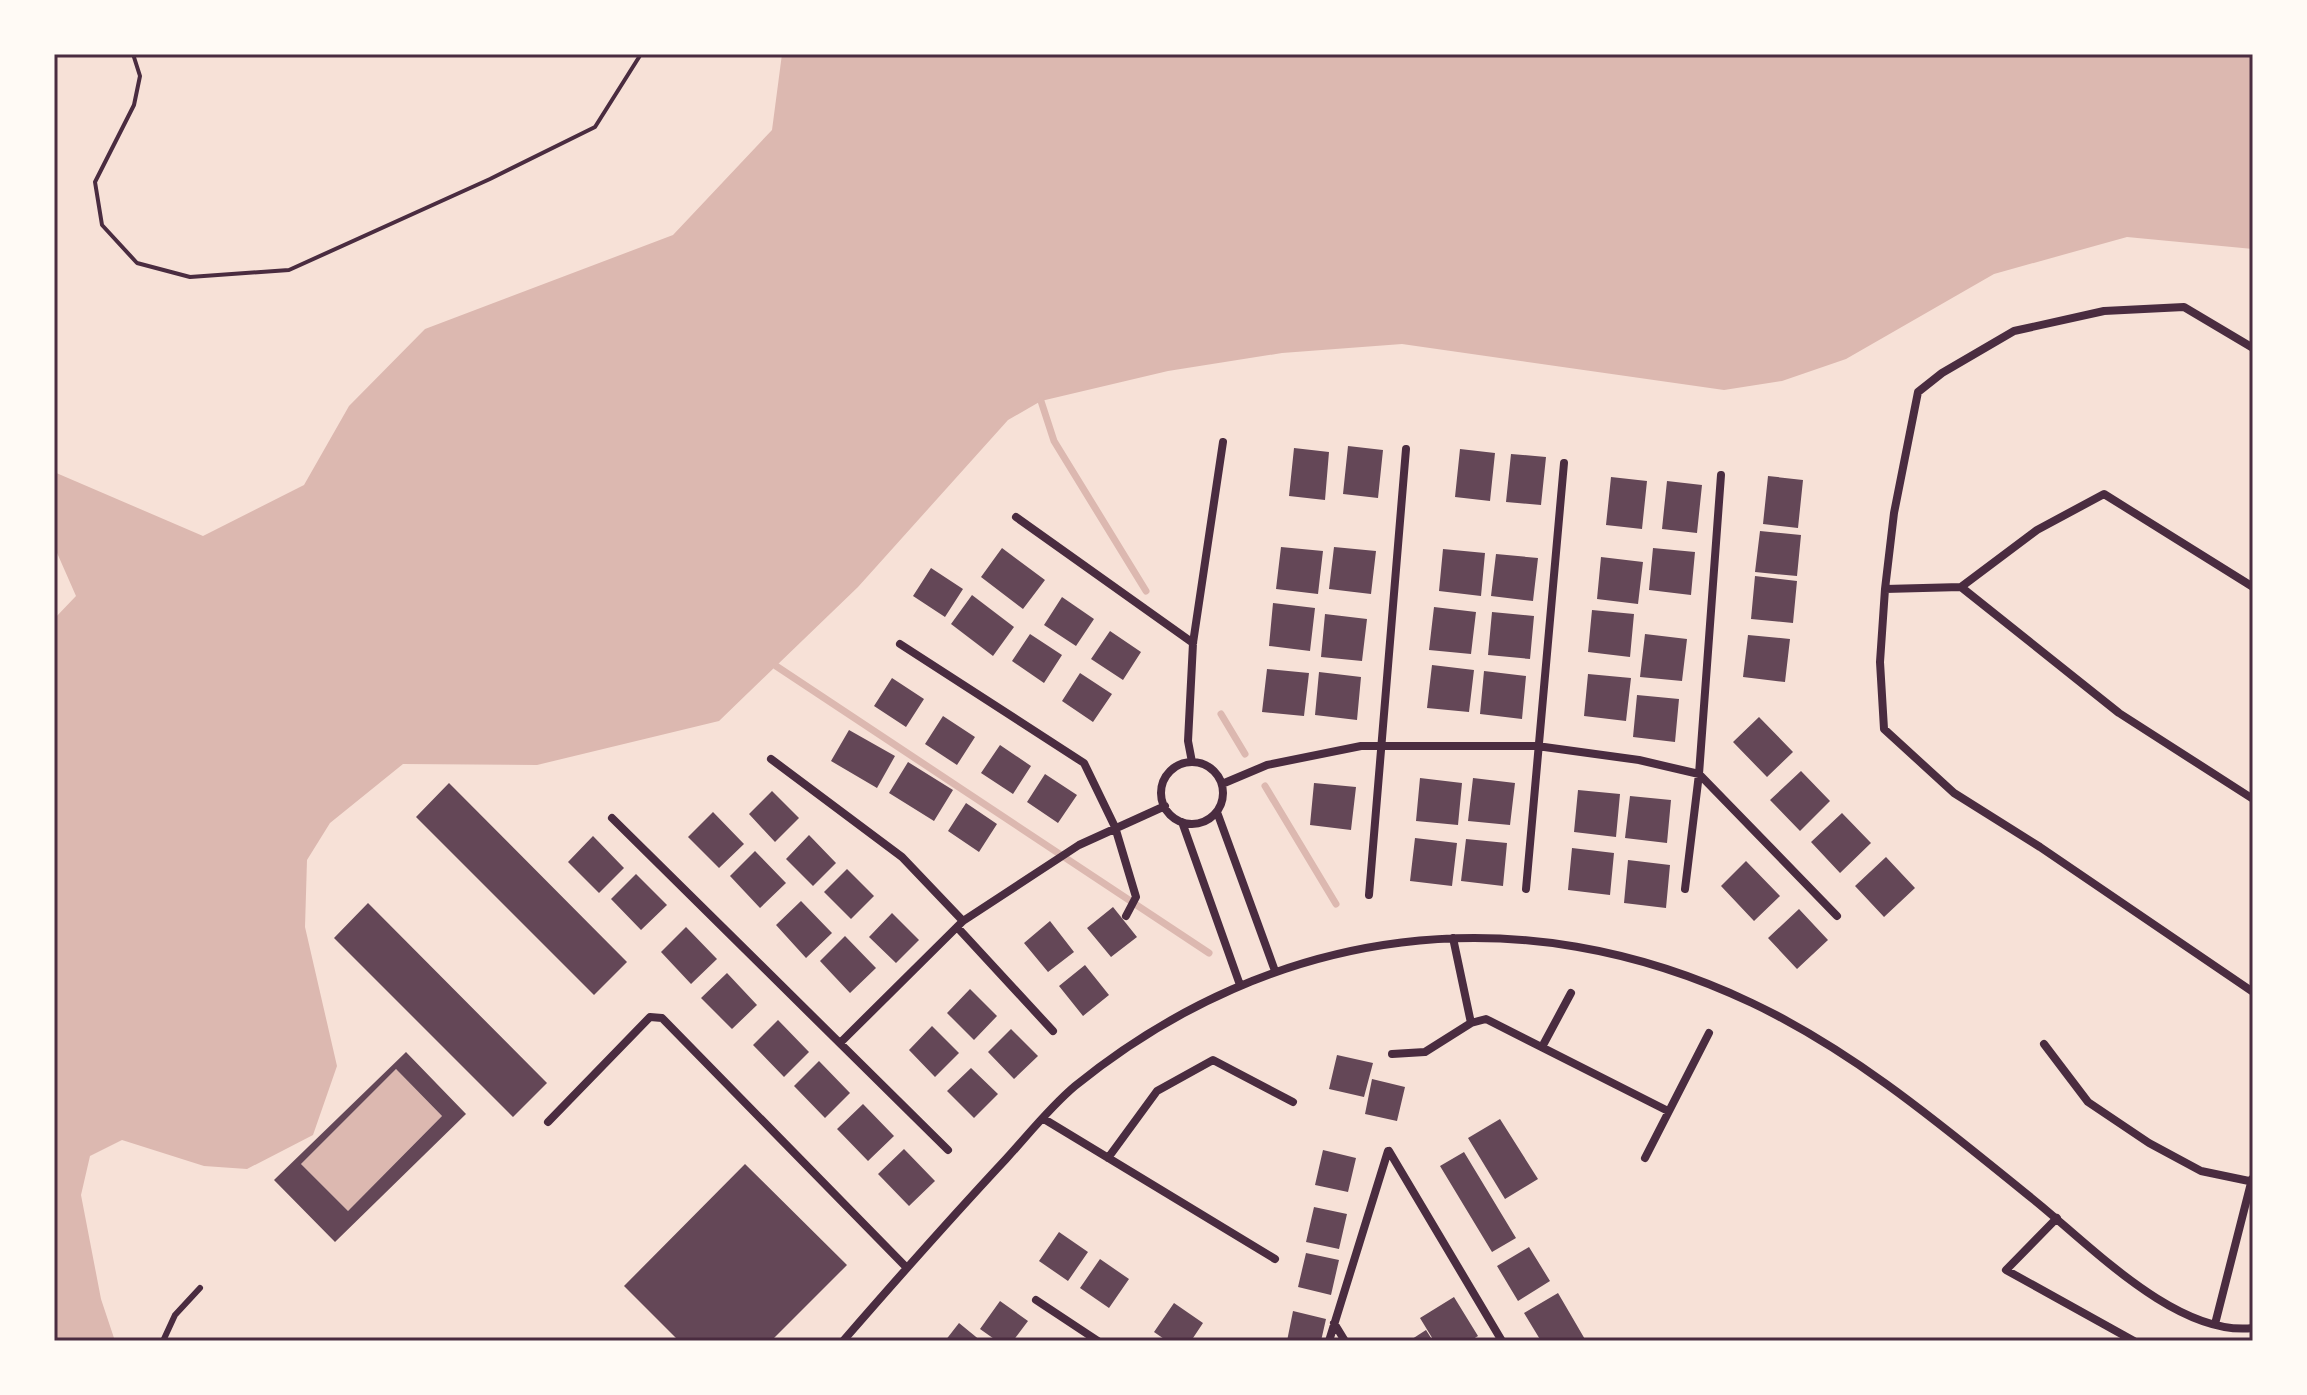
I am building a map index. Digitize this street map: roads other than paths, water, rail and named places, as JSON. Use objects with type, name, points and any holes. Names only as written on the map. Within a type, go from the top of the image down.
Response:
[{"type":"street","points":[[2253,348],[2184,307],[2104,311],[2014,331],[1942,373],[1918,392],[1894,513],[1880,662],[1884,729],[1954,793],[2040,847],[2253,992]]},
{"type":"street","points":[[1192,762],[1188,741],[1192,648],[1223,442]]},
{"type":"street","points":[[1369,895],[1406,449]]},
{"type":"street","points":[[1526,889],[1564,463]]},
{"type":"street","points":[[1685,889],[1699,774],[1721,475]]},
{"type":"street","points":[[1885,589],[1961,587],[2037,530],[2104,494],[2253,587]]},
{"type":"street","points":[[1016,517],[1192,648]]},
{"type":"street","points":[[1961,587],[2119,713],[2253,799]]},
{"type":"street","points":[[900,644],[1084,763],[1115,827],[1136,897],[1128,913]]},
{"type":"street","points":[[1222,784],[1267,765],[1315,753],[1380,747],[1537,746],[1639,760],[1699,774],[1837,916]]},
{"type":"street","points":[[771,759],[902,857],[1053,1031]]},
{"type":"street","points":[[1182,822],[1200,823],[1217,812],[1222,804],[1222,784],[1211,768],[1192,762],[1182,763],[1166,776],[1162,795],[1165,806],[1182,822],[1240,985]]},
{"type":"street","points":[[840,1043],[960,924],[1069,851],[1165,806]]},
{"type":"street","points":[[1217,812],[1275,971]]},
{"type":"street","points":[[612,818],[948,1150]]},
{"type":"street","points":[[1453,938],[1471,1023]]},
{"type":"street","points":[[843,1341],[906,1267],[1071,1089],[1131,1045],[1240,985],[1275,971],[1361,949],[1453,938],[1526,938],[1609,954],[1674,972],[1754,1004],[1893,1086],[2159,1301],[2231,1330],[2252,1326]]},
{"type":"street","points":[[1542,1047],[1571,993]]},
{"type":"street","points":[[548,1122],[650,1017],[662,1018],[906,1267]]},
{"type":"street","points":[[1392,1054],[1425,1052],[1471,1023],[1486,1019],[1668,1111]]},
{"type":"street","points":[[1645,1158],[1709,1033]]},
{"type":"street","points":[[2044,1044],[2088,1102],[2149,1143],[2201,1171],[2251,1179],[2215,1324]]},
{"type":"street","points":[[1108,1158],[1157,1091],[1213,1060],[1293,1102]]},
{"type":"street","points":[[1044,1119],[1275,1259]]},
{"type":"street","points":[[1329,1341],[1389,1151],[1502,1341]]},
{"type":"street","points":[[2057,1218],[2006,1270],[2134,1341]]},
{"type":"street","points":[[1036,1300],[1098,1341]]},
{"type":"street","points":[[1334,1323],[1345,1341]]},
{"type":"lane","points":[[163,1341],[175,1315],[200,1288]]},
{"type":"waterway","points":[[1041,401],[1054,441],[1146,591]]},
{"type":"waterway","points":[[776,666],[1209,953]]},
{"type":"waterway","points":[[1221,714],[1245,754]]},
{"type":"waterway","points":[[1265,786],[1336,904]]}]
